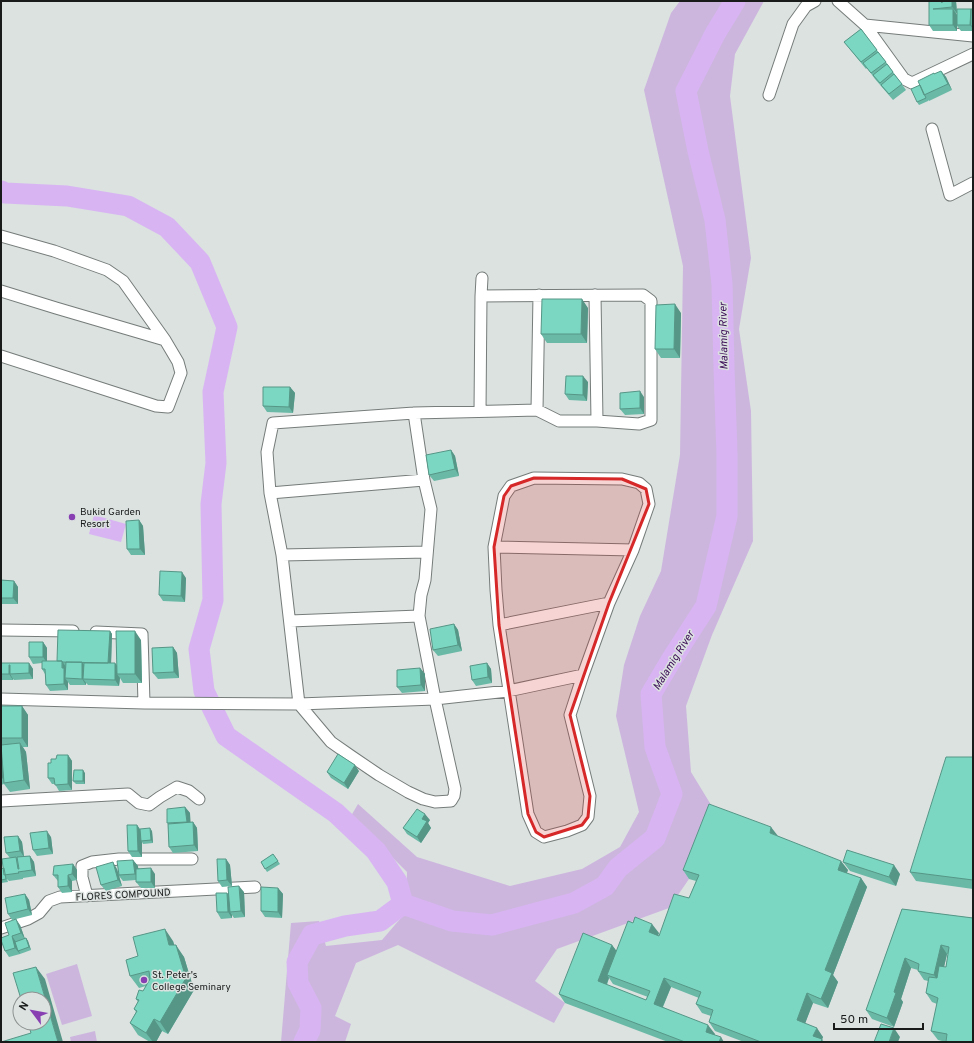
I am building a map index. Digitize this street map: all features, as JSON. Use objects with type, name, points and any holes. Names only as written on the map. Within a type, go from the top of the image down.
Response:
[{"type":"street","points":[[769,95],[793,24],[806,6],[816,1]]},
{"type":"street","points":[[838,1],[865,26],[904,79],[912,83],[973,54]]},
{"type":"street","points":[[865,26],[973,36]]},
{"type":"street","points":[[932,129],[950,195],[973,183]]},
{"type":"street","points":[[1,236],[54,251],[107,270],[123,281],[165,340],[178,362],[181,373],[168,407],[156,406],[1,356]]},
{"type":"street","points":[[480,411],[482,278]]},
{"type":"street","points":[[1,291],[165,340]]},
{"type":"street","points":[[536,410],[539,295]]},
{"type":"street","points":[[595,295],[597,422]]},
{"type":"street","points":[[414,413],[424,480],[431,508],[425,580],[421,595],[419,616],[435,699],[455,789],[454,796],[451,801],[436,802],[423,799],[379,775],[331,742],[299,704],[282,555],[270,493],[267,452],[273,423],[414,413],[536,410],[559,421],[639,424],[651,420],[651,301],[643,295],[481,296]]},
{"type":"street","points":[[534,478],[622,479],[638,483],[646,489],[649,504],[633,550],[609,603],[582,674],[570,715],[590,796],[588,817],[582,825],[567,832],[544,837],[536,832],[528,814],[499,625],[494,547],[504,496],[511,486],[534,478]]},
{"type":"street","points":[[270,493],[424,480]]},
{"type":"street","points":[[494,547],[633,550]]},
{"type":"street","points":[[282,555],[427,552]]},
{"type":"street","points":[[499,625],[609,603]]},
{"type":"street","points":[[290,621],[419,616]]},
{"type":"street","points":[[1,630],[142,634],[144,703]]},
{"type":"street","points":[[1,699],[197,704],[299,704],[435,699],[508,691],[582,674]]},
{"type":"street","points":[[1,801],[128,794],[139,803],[149,805],[177,787],[189,791],[199,799]]},
{"type":"street","points":[[87,896],[82,877],[82,866],[92,862],[119,859],[192,859]]},
{"type":"street","name":"FLORES COMPOUND","points":[[1,928],[28,919],[39,913],[49,901],[60,897],[255,887]]},
{"type":"highlighted area","points":[[534,478],[622,479],[646,489],[649,504],[609,603],[570,715],[590,796],[588,817],[582,825],[544,837],[536,832],[528,814],[499,625],[494,547],[504,496],[511,486]]},
{"type":"shaded area","points":[[680,1],[764,1],[735,54],[730,96],[751,258],[739,329],[751,411],[753,541],[712,635],[686,706],[691,772],[716,813],[689,879],[669,908],[557,949],[535,981],[565,1003],[554,1023],[398,945],[356,963],[335,1016],[351,1024],[345,1042],[281,1042],[291,923],[319,921],[326,946],[382,940],[406,912],[407,872],[351,816],[358,804],[417,857],[510,886],[582,869],[620,847],[639,812],[616,716],[624,665],[640,616],[661,571],[680,455],[683,266],[644,90],[671,13]]},
{"type":"shaded area","points":[[94,515],[126,524],[121,542],[89,534]]},
{"type":"shaded area","points":[[77,964],[92,1016],[62,1025],[46,974]]},
{"type":"shaded area","points":[[95,1031],[97,1042],[71,1042],[70,1037]]},
{"type":"building","points":[[929,1],[941,1],[942,3],[942,1],[952,1],[952,7],[933,9],[953,9],[953,25],[929,25]]},
{"type":"building","points":[[957,9],[971,9],[970,25],[957,25]]},
{"type":"building","points":[[971,9],[973,9],[973,26],[971,26]]},
{"type":"building","points":[[861,29],[877,50],[861,62],[844,42]]},
{"type":"building","points":[[878,52],[886,62],[871,73],[863,63]]},
{"type":"building","points":[[887,64],[893,72],[880,83],[873,75]]},
{"type":"building","points":[[941,71],[948,84],[924,95],[918,81]]},
{"type":"building","points":[[894,74],[902,84],[889,94],[881,85]]},
{"type":"building","points":[[920,85],[926,98],[917,102],[911,89]]},
{"type":"building","points":[[542,299],[582,299],[581,334],[541,334]]},
{"type":"building","points":[[675,304],[674,349],[655,349],[656,305]]},
{"type":"building","points":[[566,376],[583,376],[583,395],[565,394]]},
{"type":"building","points":[[263,387],[290,387],[289,407],[263,406]]},
{"type":"building","points":[[640,391],[640,408],[620,409],[620,393]]},
{"type":"building","points":[[451,450],[455,469],[429,475],[426,455]]},
{"type":"building","points":[[139,520],[140,549],[127,549],[126,521]]},
{"type":"building","points":[[160,571],[182,572],[181,596],[159,595]]},
{"type":"building","points":[[1,580],[14,581],[13,598],[1,598]]},
{"type":"building","points":[[454,624],[458,645],[433,650],[430,629]]},
{"type":"building","points":[[58,630],[110,631],[108,663],[57,661]]},
{"type":"building","points":[[116,631],[135,631],[135,674],[117,674]]},
{"type":"building","points":[[29,642],[43,642],[43,657],[29,657]]},
{"type":"building","points":[[173,647],[174,672],[153,673],[152,648]]},
{"type":"building","points":[[42,661],[62,661],[62,668],[64,668],[64,684],[46,685],[45,669],[42,669]]},
{"type":"building","points":[[66,662],[82,662],[82,679],[65,678]]},
{"type":"building","points":[[1,663],[29,663],[29,673],[10,674],[9,665],[9,674],[1,674]]},
{"type":"building","points":[[84,663],[115,663],[115,680],[83,679]]},
{"type":"building","points":[[487,663],[488,677],[472,680],[470,666]]},
{"type":"building","points":[[420,668],[421,685],[397,687],[397,670]]},
{"type":"building","points":[[1,706],[22,706],[22,738],[1,738]]},
{"type":"building","points":[[20,743],[24,780],[4,783],[1,745]]},
{"type":"building","points":[[338,754],[355,765],[344,783],[327,772]]},
{"type":"building","points":[[57,755],[68,755],[68,784],[55,785],[54,778],[48,778],[48,763],[51,763],[51,759],[56,759]]},
{"type":"building","points":[[946,757],[973,757],[973,880],[910,872]]},
{"type":"building","points":[[74,770],[83,770],[83,781],[73,781]]},
{"type":"building","points":[[709,804],[771,827],[770,833],[841,861],[838,870],[861,878],[825,970],[832,973],[821,999],[807,993],[797,1020],[817,1028],[813,1036],[822,1039],[821,1042],[761,1042],[709,1022],[713,1010],[696,1004],[701,992],[664,978],[654,1004],[708,1025],[706,1032],[721,1037],[719,1042],[685,1042],[559,994],[583,933],[612,945],[598,981],[646,1000],[650,991],[607,975],[628,921],[633,923],[635,917],[652,924],[649,932],[659,936],[674,894],[689,898],[699,875],[683,870]]},
{"type":"building","points":[[185,807],[187,822],[167,823],[167,809]]},
{"type":"building","points":[[417,809],[425,814],[422,819],[427,821],[417,837],[403,828]]},
{"type":"building","points":[[193,822],[194,845],[169,847],[168,824]]},
{"type":"building","points":[[127,825],[137,825],[138,851],[128,851]]},
{"type":"building","points":[[150,828],[151,840],[141,841],[140,829]]},
{"type":"building","points":[[47,831],[49,848],[33,850],[30,833]]},
{"type":"building","points":[[18,836],[20,851],[6,853],[4,837]]},
{"type":"building","points":[[847,850],[894,865],[889,877],[843,862]]},
{"type":"building","points":[[273,854],[278,861],[265,869],[261,862]]},
{"type":"building","points":[[30,856],[32,870],[4,875],[2,859],[16,857],[19,869],[17,857]]},
{"type":"building","points":[[217,859],[226,859],[227,880],[218,881]]},
{"type":"building","points":[[133,860],[135,874],[119,875],[117,861]]},
{"type":"building","points":[[113,862],[118,880],[101,885],[96,867]]},
{"type":"building","points":[[73,864],[72,874],[68,875],[68,886],[58,887],[58,875],[53,875],[54,866]]},
{"type":"building","points":[[4,868],[6,879],[1,880],[1,869]]},
{"type":"building","points":[[151,868],[151,882],[136,882],[136,869]]},
{"type":"building","points":[[239,886],[241,911],[230,912],[228,887]]},
{"type":"building","points":[[261,887],[278,888],[278,912],[261,911]]},
{"type":"building","points":[[216,893],[227,893],[228,912],[217,912]]},
{"type":"building","points":[[25,894],[28,909],[8,914],[5,898]]},
{"type":"building","points":[[902,909],[973,918],[973,1042],[946,1042],[947,1034],[931,1031],[938,998],[926,993],[929,977],[937,978],[939,966],[946,967],[949,947],[941,945],[934,975],[918,971],[919,964],[905,958],[894,992],[896,993],[887,1018],[866,1010]]},
{"type":"building","points":[[16,919],[21,933],[12,936],[15,948],[5,951],[1,938],[9,935],[5,923]]},
{"type":"building","points":[[165,929],[169,945],[176,945],[186,978],[160,1022],[154,1019],[146,1033],[130,1023],[137,1011],[134,1009],[139,1000],[136,999],[139,990],[143,991],[150,979],[149,971],[130,976],[126,960],[138,956],[133,937]]},
{"type":"building","points":[[26,938],[29,947],[18,951],[15,942]]},
{"type":"building","points":[[36,967],[43,991],[19,991],[13,973]]},
{"type":"building","points":[[52,1022],[58,1042],[1,1042],[31,1033],[30,1031],[52,1031]]},
{"type":"building","points":[[881,1024],[894,1028],[889,1042],[874,1042]]},
{"type":"waterway","name":"Malamig River","points":[[403,904],[452,921],[492,925],[574,903],[605,886],[618,868],[655,838],[672,794],[655,747],[651,694],[706,606],[727,516],[727,454],[722,284],[715,220],[698,151],[686,91],[715,34],[735,1]]},
{"type":"waterway","points":[[1,191],[5,193],[67,196],[128,206],[167,227],[200,262],[227,327],[213,392],[216,463],[211,504],[213,600],[199,649],[204,691],[226,736],[336,813],[376,851],[397,882],[403,904]]},
{"type":"waterway","name":"Malamig River","points":[[304,1042],[310,1030],[311,1008],[298,983],[297,962],[312,935],[345,926],[380,921],[403,904]]},
{"type":"place","name":"Bukid Garden Resort","points":[[72,517]]},
{"type":"place","name":"St. Peter's College Seminary","points":[[144,980]]}]
